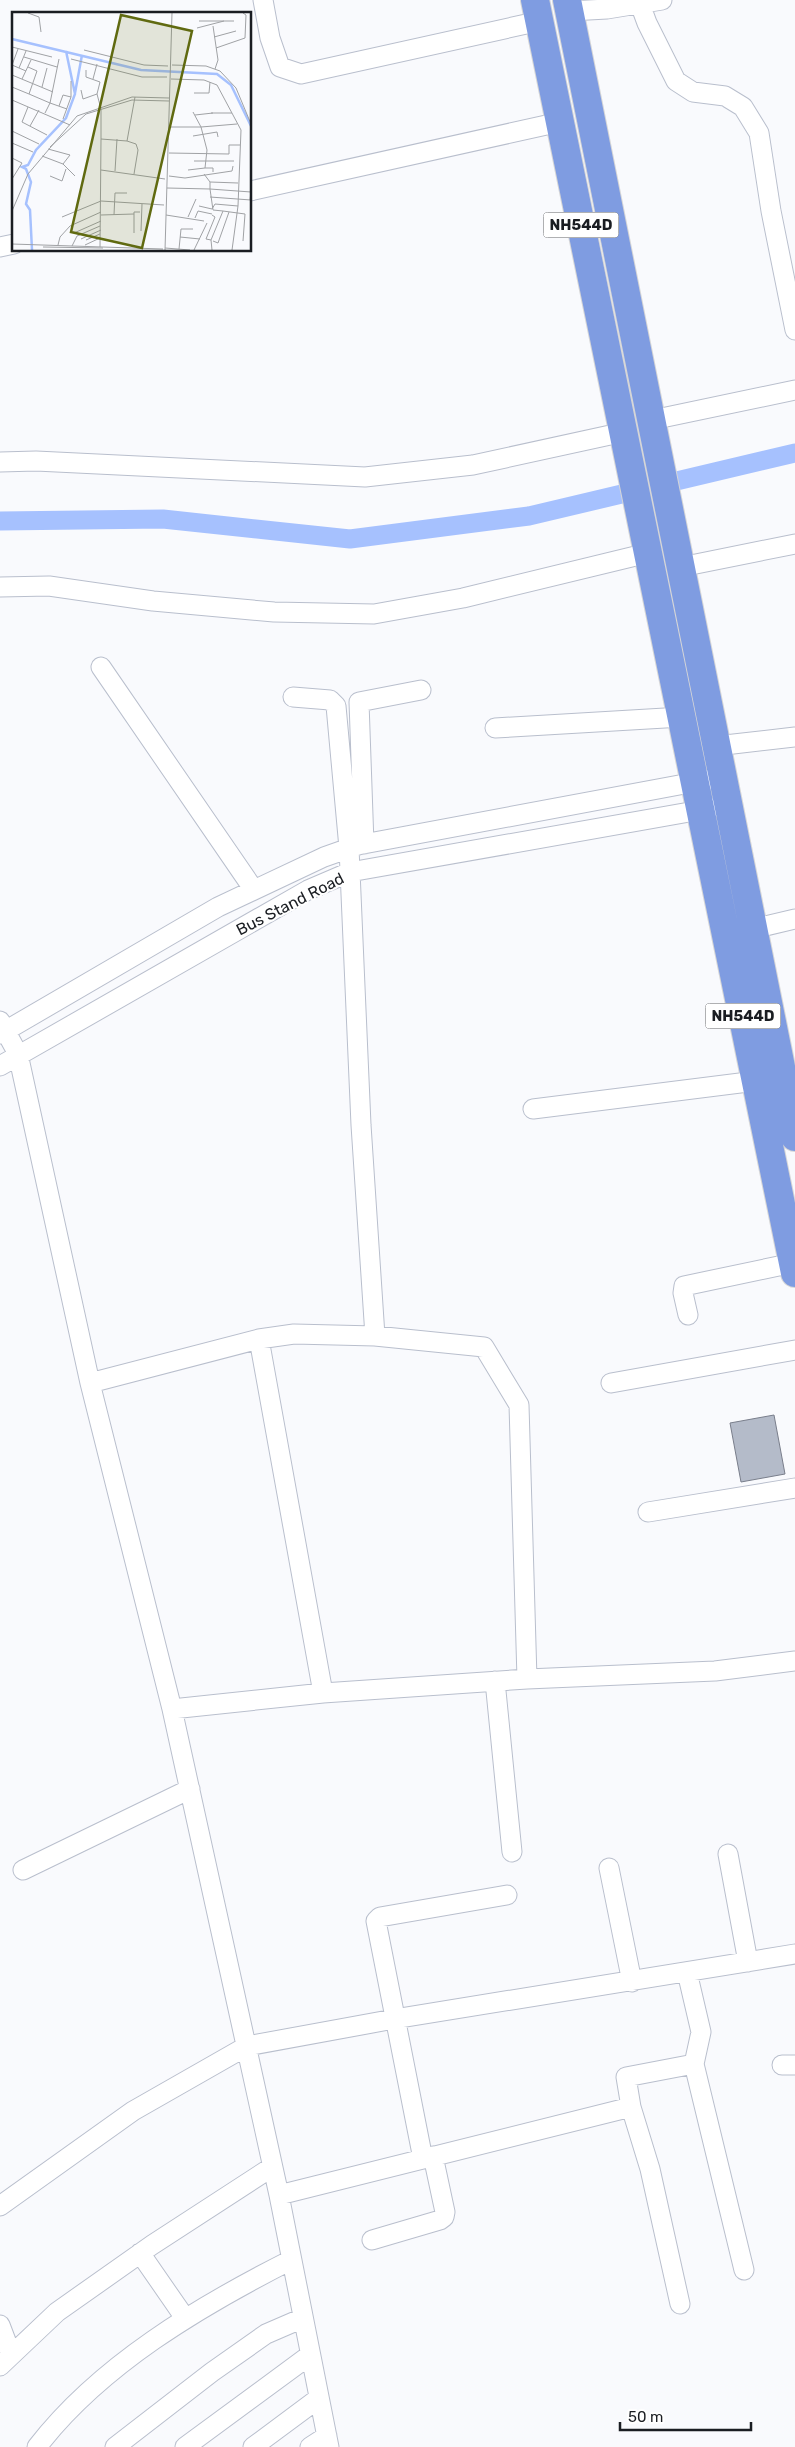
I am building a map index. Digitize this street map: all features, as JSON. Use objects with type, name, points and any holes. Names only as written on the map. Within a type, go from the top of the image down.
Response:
[{"type":"highway","name":"NH544D","points":[[568,6],[753,929],[790,1086],[795,1137]]},
{"type":"highway","name":"NH544D","points":[[538,10],[794,1268]]},
{"type":"highway","points":[[560,122],[591,116]]},
{"type":"street","points":[[262,0],[270,38],[280,67],[301,74],[538,10]]},
{"type":"street","points":[[568,6],[640,4],[662,0]]},
{"type":"street","points":[[640,4],[647,23],[676,81],[693,92],[725,96],[743,107],[758,133],[771,211],[795,330]]},
{"type":"street","points":[[251,191],[560,122]]},
{"type":"street","points":[[652,420],[795,390]]},
{"type":"street","points":[[0,462],[111,464],[365,477],[473,465],[626,440]]},
{"type":"street","points":[[0,586],[49,586],[153,600],[274,612],[374,614],[463,598],[646,542]]},
{"type":"street","points":[[681,567],[795,544]]},
{"type":"street","points":[[102,667],[254,890]]},
{"type":"street","points":[[375,1336],[361,1125],[350,872],[357,846],[359,702],[421,690]]},
{"type":"street","points":[[294,697],[330,700],[336,706],[357,846]]},
{"type":"street","points":[[494,728],[682,717]]},
{"type":"street","points":[[716,746],[795,737]]},
{"type":"street","name":"Bus Stand Road","points":[[2,1028],[210,912],[324,858],[357,846],[722,777]]},
{"type":"street","name":"Bus Stand Road","points":[[0,1066],[308,890],[350,872],[728,805]]},
{"type":"street","points":[[753,929],[795,919]]},
{"type":"street","points":[[2,1028],[18,1054],[90,1383],[172,1710],[247,2046],[328,2442],[310,2447]]},
{"type":"street","points":[[533,1109],[756,1081]]},
{"type":"street","points":[[688,1315],[683,1293],[684,1286],[794,1268]]},
{"type":"street","points":[[90,1383],[259,1339],[294,1334],[375,1336],[484,1347],[519,1405],[528,1679]]},
{"type":"street","points":[[259,1339],[323,1693]]},
{"type":"street","points":[[611,1383],[795,1350]]},
{"type":"street","points":[[648,1512],[795,1488]]},
{"type":"street","points":[[172,1710],[323,1693],[528,1679],[715,1671],[795,1661]]},
{"type":"street","points":[[495,1681],[512,1852]]},
{"type":"street","points":[[23,1870],[190,1789]]},
{"type":"street","points":[[728,1854],[748,1962]]},
{"type":"street","points":[[609,1868],[632,1982]]},
{"type":"street","points":[[372,2240],[440,2220],[444,2217],[445,2212],[428,2158],[394,2018],[376,1923],[377,1918],[507,1895]]},
{"type":"street","points":[[0,2206],[133,2111],[247,2046],[394,2018],[632,1982],[795,1954]]},
{"type":"street","points":[[688,1972],[701,2032],[694,2064],[744,2270]]},
{"type":"street","points":[[680,2304],[650,2169],[631,2107],[626,2077],[694,2064]]},
{"type":"street","points":[[279,2195],[631,2107]]},
{"type":"street","points":[[6,2360],[57,2312],[140,2253],[272,2167]]},
{"type":"street","points":[[140,2253],[186,2318]]},
{"type":"street","points":[[38,2447],[58,2421],[79,2399],[186,2318],[202,2307],[291,2260]]},
{"type":"street","points":[[115,2447],[212,2372],[266,2334],[303,2318]]},
{"type":"street","points":[[0,2325],[6,2360]]},
{"type":"street","points":[[185,2447],[310,2355]]},
{"type":"street","points":[[253,2447],[319,2398]]},
{"type":"building","points":[[774,1415],[785,1474],[741,1482],[730,1423]]},
{"type":"waterway","points":[[0,521],[163,519],[350,539],[529,516],[795,453]]}]
